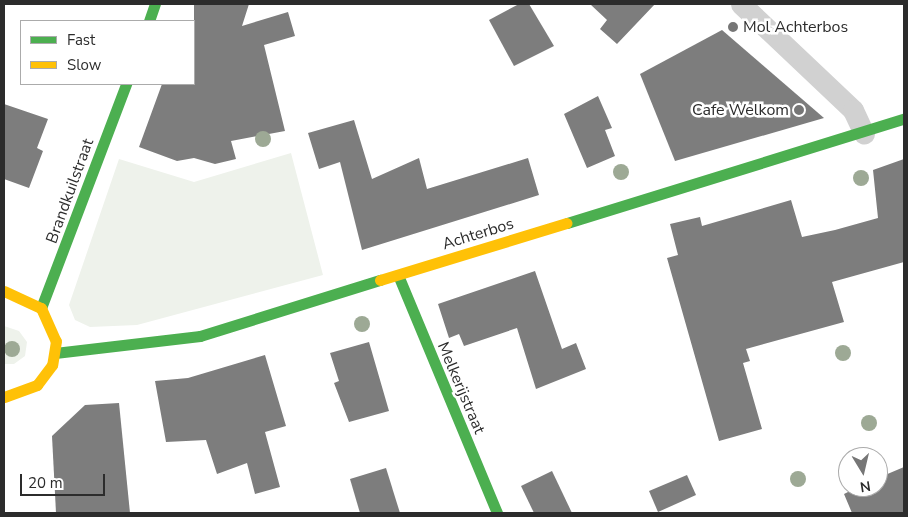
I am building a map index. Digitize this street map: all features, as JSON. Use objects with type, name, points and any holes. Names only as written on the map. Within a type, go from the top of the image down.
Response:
[{"type":"street","points":[[149,20],[155,4]]},
{"type":"street","points":[[741,4],[853,110],[864,134]]},
{"type":"street","name":"Brandkuilstraat","points":[[41,308],[126,85]]},
{"type":"street","name":"Achterbos","points":[[55,353],[200,336],[864,134],[904,119]]},
{"type":"street","name":"Melkerijstraat","points":[[398,276],[497,513]]},
{"type":"street","points":[[4,291],[41,308],[54,329],[55,353],[38,385],[4,397]]},
{"type":"shaded area","points":[[291,153],[323,275],[137,325],[90,327],[75,320],[69,305],[119,159],[194,182]]},
{"type":"shaded area","points":[[4,326],[19,331],[27,342],[25,356],[14,364],[4,364]]},
{"type":"building","points":[[194,4],[249,4],[242,26],[288,12],[295,36],[264,45],[285,131],[231,141],[236,159],[215,164],[194,158],[177,161],[139,147],[162,85],[195,85]]},
{"type":"building","points":[[519,4],[529,4],[554,46],[514,66],[489,20]]},
{"type":"building","points":[[590,4],[655,4],[617,44],[600,29],[607,20]]},
{"type":"building","points":[[722,30],[824,118],[675,161],[640,74]]},
{"type":"building","points":[[598,96],[612,128],[605,130],[615,156],[587,168],[564,114]]},
{"type":"building","points":[[4,104],[48,119],[37,148],[43,151],[29,188],[4,179]]},
{"type":"building","points":[[354,120],[372,179],[419,158],[427,189],[528,158],[539,195],[362,250],[340,162],[319,169],[308,133]]},
{"type":"building","points":[[904,159],[904,262],[832,282],[844,322],[746,349],[750,361],[743,363],[762,429],[719,441],[667,258],[678,255],[670,224],[700,217],[702,226],[791,200],[802,237],[835,230],[878,218],[873,170]]},
{"type":"building","points":[[535,271],[562,349],[576,343],[586,369],[536,389],[517,328],[464,346],[459,334],[449,338],[438,304]]},
{"type":"building","points":[[369,342],[389,411],[349,422],[334,383],[339,381],[330,353]]},
{"type":"building","points":[[265,355],[286,426],[265,432],[280,487],[255,494],[247,463],[217,474],[206,440],[166,442],[155,381],[188,378]]},
{"type":"building","points":[[119,403],[130,513],[56,513],[52,436],[85,405]]},
{"type":"building","points":[[904,467],[904,513],[852,513],[845,497],[888,497],[888,474]]},
{"type":"building","points":[[386,468],[400,513],[360,513],[350,479]]},
{"type":"building","points":[[552,471],[572,513],[534,513],[521,486]]},
{"type":"building","points":[[687,475],[696,495],[658,512],[649,491]]},
{"type":"traffic: fast","points":[[149,20],[155,4]]},
{"type":"traffic: fast","points":[[41,308],[126,85]]},
{"type":"traffic: fast","points":[[567,223],[904,119]]},
{"type":"traffic: fast","points":[[398,275],[497,513]]},
{"type":"traffic: fast","points":[[55,353],[200,336],[380,280]]},
{"type":"traffic: slow","points":[[380,280],[567,223]]},
{"type":"traffic: slow","points":[[4,291],[41,308],[56,341],[52,365],[37,385],[4,397]]},
{"type":"place","name":"Mol Achterbos","points":[[733,27]]},
{"type":"place","name":"Cafe Welkom","points":[[799,110]]}]
